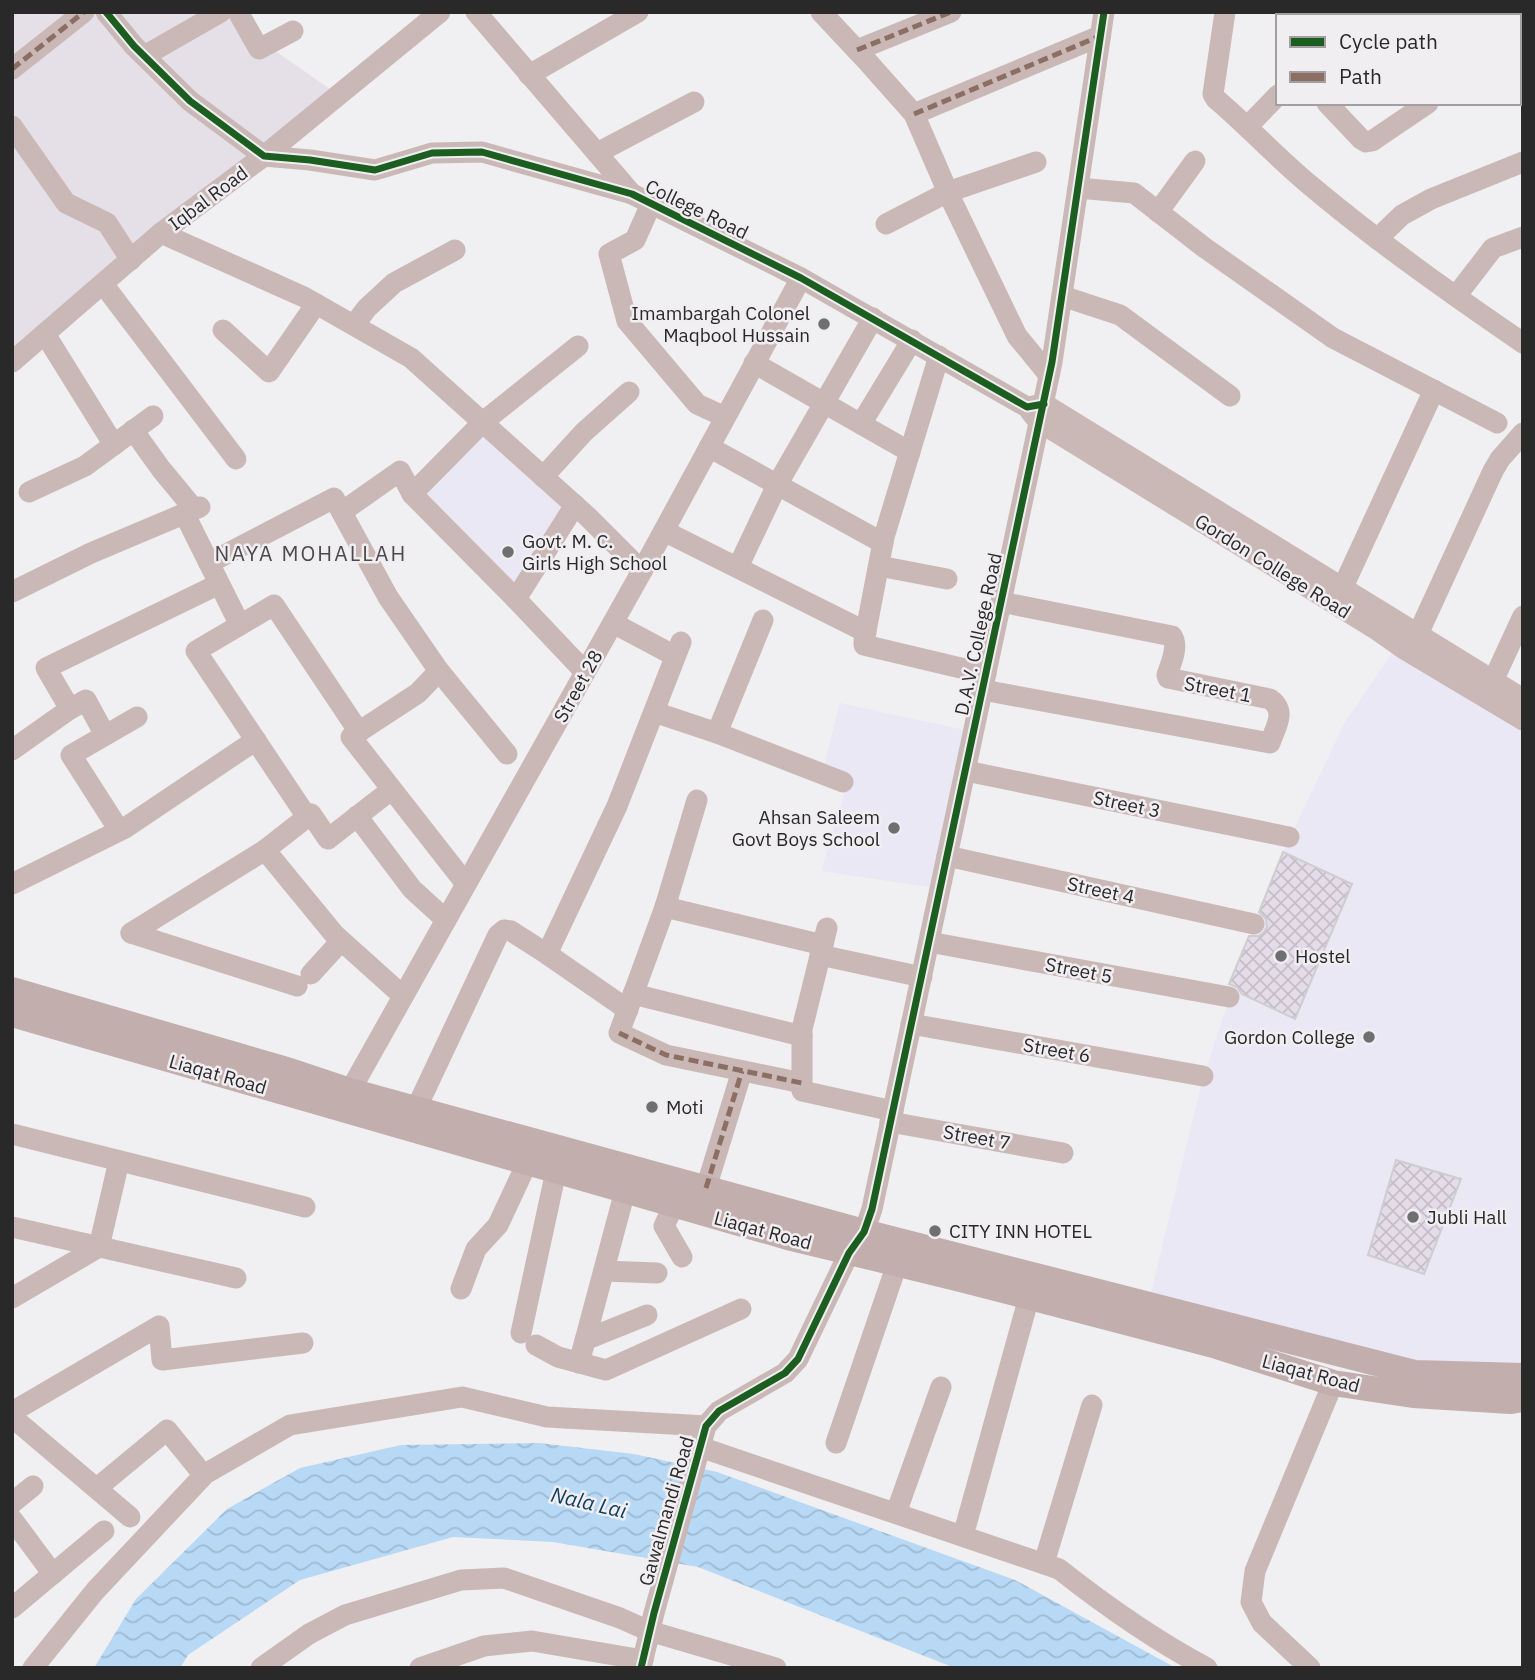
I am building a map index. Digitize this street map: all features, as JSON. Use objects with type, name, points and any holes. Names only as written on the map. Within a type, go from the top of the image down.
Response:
[{"type":"main road","name":"Liaqat Road","points":[[12,990],[350,1091],[706,1188],[856,1242],[1415,1373],[1523,1376]]},
{"type":"main road","name":"Liaqat Road","points":[[12,1014],[788,1237],[856,1242],[897,1264],[1217,1346],[1333,1383],[1413,1395],[1511,1401],[1523,1399]]},
{"type":"street","points":[[12,69],[85,12]]},
{"type":"street","points":[[106,12],[144,56],[190,101],[264,156]]},
{"type":"street","points":[[144,56],[221,12]]},
{"type":"street","points":[[238,12],[259,49],[292,31]]},
{"type":"street","name":"Iqbal Road","points":[[12,362],[161,233],[264,156],[440,12]]},
{"type":"street","points":[[476,12],[632,194]]},
{"type":"street","points":[[529,75],[638,12]]},
{"type":"street","points":[[821,12],[915,114],[948,192],[1017,336],[1049,375]]},
{"type":"street","points":[[857,50],[951,12]]},
{"type":"street","name":"D.A.V. College Road","points":[[856,1242],[872,1209],[985,682],[1036,411],[1049,375],[1104,12]]},
{"type":"street","points":[[1225,12],[1213,94],[1216,99],[1308,184],[1377,239],[1523,343]]},
{"type":"street","points":[[915,114],[1100,36]]},
{"type":"street","points":[[1248,126],[1276,97]]},
{"type":"street","points":[[597,153],[694,102]]},
{"type":"street","points":[[1329,105],[1366,142],[1372,141],[1425,105]]},
{"type":"street","points":[[12,126],[66,204],[107,223],[131,260]]},
{"type":"street","name":"College Road","points":[[264,156],[375,170],[432,153],[482,152],[632,194],[801,278],[1036,411]]},
{"type":"street","points":[[1158,212],[1195,161]]},
{"type":"street","points":[[886,224],[948,192],[1036,162]]},
{"type":"street","points":[[1377,239],[1402,215],[1431,199],[1523,162]]},
{"type":"street","points":[[1078,188],[1134,192],[1205,248],[1333,338],[1497,423]]},
{"type":"street","points":[[652,204],[635,240],[609,254],[627,321],[698,404],[725,417]]},
{"type":"street","points":[[161,233],[316,304],[411,358],[642,570]]},
{"type":"street","points":[[1455,296],[1493,248],[1523,237]]},
{"type":"street","points":[[354,325],[367,308],[394,283],[455,250]]},
{"type":"street","name":"Street 28","points":[[350,1091],[613,623],[801,278]]},
{"type":"street","points":[[103,284],[236,459]]},
{"type":"street","points":[[1062,296],[1120,315],[1230,396]]},
{"type":"street","points":[[223,330],[269,372],[316,304]]},
{"type":"street","points":[[738,567],[777,485],[873,318]]},
{"type":"street","points":[[46,334],[114,445]]},
{"type":"street","points":[[861,424],[912,340]]},
{"type":"street","points":[[412,494],[483,422],[578,346]]},
{"type":"street","points":[[939,356],[883,543],[864,645],[985,682]]},
{"type":"street","points":[[754,363],[910,452]]},
{"type":"street","points":[[1342,589],[1434,390]]},
{"type":"street","points":[[543,477],[584,432],[629,392]]},
{"type":"street","name":"Gordon College Road","points":[[1036,411],[1342,589],[1523,699]]},
{"type":"street","name":"Gordon College Road","points":[[1036,411],[1404,649],[1523,720]]},
{"type":"street","points":[[29,492],[85,466],[153,416]]},
{"type":"street","points":[[133,430],[192,510],[209,563],[240,625]]},
{"type":"street","points":[[1418,634],[1493,471],[1523,433]]},
{"type":"street","points":[[709,447],[883,543]]},
{"type":"street","points":[[343,511],[400,471],[412,494],[585,672]]},
{"type":"street","points":[[209,563],[334,498],[388,597],[439,671],[507,754]]},
{"type":"street","points":[[516,599],[575,506]]},
{"type":"street","points":[[12,592],[91,553],[192,510]]},
{"type":"street","points":[[664,531],[866,632]]},
{"type":"street","points":[[879,566],[947,579]]},
{"type":"street","points":[[70,709],[46,668],[219,584]]},
{"type":"street","name":"Street 1","points":[[985,682],[1270,743],[1280,712],[1278,705],[1270,699],[1168,678],[1176,645],[1172,636],[1001,602]]},
{"type":"street","points":[[307,817],[196,651],[274,605],[359,732]]},
{"type":"street","points":[[1493,681],[1523,616]]},
{"type":"street","points":[[717,733],[763,620]]},
{"type":"street","points":[[547,954],[617,806],[678,649],[613,623]]},
{"type":"street","points":[[439,671],[418,693],[351,737],[466,884]]},
{"type":"street","points":[[12,750],[86,700],[105,735]]},
{"type":"street","points":[[654,712],[717,733],[843,782]]},
{"type":"street","points":[[119,830],[71,755],[137,717]]},
{"type":"street","points":[[12,884],[119,830],[256,740]]},
{"type":"street","name":"Street 3","points":[[966,771],[1289,837]]},
{"type":"street","points":[[341,941],[304,980],[131,933],[265,850],[311,814],[328,839],[391,790]]},
{"type":"street","points":[[697,800],[665,907],[619,1033],[666,1055],[802,1083],[802,1029],[823,943]]},
{"type":"street","points":[[357,816],[412,889],[446,920]]},
{"type":"street","points":[[265,850],[334,934],[403,996]]},
{"type":"street","name":"Street 4","points":[[947,856],[1254,924]]},
{"type":"street","points":[[665,907],[823,943],[922,977]]},
{"type":"street","points":[[416,1109],[498,935],[504,930],[511,931],[630,1002],[802,1036]]},
{"type":"street","name":"Street 5","points":[[929,942],[1228,998]]},
{"type":"street","name":"Street 6","points":[[911,1024],[1203,1076]]},
{"type":"street","points":[[706,1188],[742,1071]]},
{"type":"street","name":"Street 7","points":[[802,1083],[802,1091],[892,1116],[1063,1153]]},
{"type":"street","points":[[12,1134],[305,1207]]},
{"type":"street","points":[[12,1298],[99,1247],[119,1161]]},
{"type":"street","points":[[461,1289],[476,1249],[498,1225],[527,1163]]},
{"type":"street","points":[[556,1171],[528,1339],[558,1357],[606,1370],[741,1309]]},
{"type":"street","points":[[579,1363],[625,1191]]},
{"type":"street","points":[[674,1205],[664,1226],[681,1257]]},
{"type":"street","points":[[12,1227],[236,1278]]},
{"type":"street","name":"Gawalmandi Road","points":[[642,1664],[706,1426],[719,1412],[785,1373],[798,1359],[856,1242]]},
{"type":"street","points":[[836,1443],[897,1264]]},
{"type":"street","points":[[604,1271],[657,1273]]},
{"type":"street","points":[[966,1525],[1029,1297]]},
{"type":"street","points":[[585,1340],[647,1315]]},
{"type":"street","points":[[131,1517],[12,1415],[159,1326],[162,1360],[303,1343]]},
{"type":"street","points":[[1310,1668],[1262,1623],[1251,1602],[1255,1571],[1333,1383]]},
{"type":"street","points":[[896,1513],[941,1387]]},
{"type":"street","points":[[33,1668],[95,1591],[205,1474],[290,1425],[462,1397],[547,1417],[706,1426]]},
{"type":"street","points":[[1044,1563],[1091,1405]]},
{"type":"street","points":[[97,1488],[167,1430],[197,1467]]},
{"type":"street","points":[[700,1447],[1059,1569],[1104,1605],[1173,1650],[1207,1668]]},
{"type":"street","points":[[12,1503],[33,1486]]},
{"type":"street","points":[[12,1519],[52,1574]]},
{"type":"street","points":[[12,1608],[104,1531]]},
{"type":"street","points":[[261,1668],[309,1634],[345,1615],[461,1580],[504,1578],[620,1618],[652,1622],[711,1658],[776,1668]]},
{"type":"street","points":[[420,1668],[484,1646],[532,1641],[642,1664]]},
{"type":"shaded area","points":[[12,12],[219,12],[330,89],[12,362]]},
{"type":"shaded area","name":"Govt. M. C. Girls High School","points":[[483,422],[575,505],[516,599],[412,494]]},
{"type":"shaded area","name":"Gordon College","points":[[1405,634],[1523,703],[1523,1376],[1415,1373],[1148,1305],[1203,1077],[1254,924],[1283,852],[1345,722]]},
{"type":"shaded area","name":"Ahsan Saleem Govt Boys School","points":[[840,703],[974,732],[942,889],[821,871],[847,786],[822,774]]},
{"type":"green space","points":[[1523,12],[1523,23],[1521,14],[1430,14]]},
{"type":"water","name":"Nala Lai","points":[[539,1443],[634,1454],[717,1472],[1015,1580],[1176,1668],[955,1668],[698,1567],[553,1542],[453,1537],[300,1580],[188,1655],[180,1668],[94,1668],[136,1599],[227,1509],[300,1468],[401,1445]]},
{"type":"building","name":"Hostel","points":[[1283,852],[1352,884],[1295,1019],[1242,994],[1237,987],[1229,984],[1249,936],[1259,936],[1267,927],[1266,919],[1259,912]]},
{"type":"building","name":"Jubli Hall","points":[[1396,1160],[1461,1179],[1424,1274],[1368,1255]]},
{"type":"marked path","points":[[12,69],[84,12]]},
{"type":"marked path","points":[[857,50],[951,12]]},
{"type":"marked path","points":[[914,114],[1100,36]]},
{"type":"marked path","points":[[619,1033],[666,1055],[802,1083]]},
{"type":"marked path","points":[[706,1188],[742,1071]]},
{"type":"cycle path","points":[[106,12],[134,46],[190,101],[264,156],[375,170],[432,153],[482,152],[632,194],[801,278],[1027,407],[1044,404]]},
{"type":"cycle path","points":[[641,1668],[706,1426],[719,1411],[785,1373],[798,1359],[849,1253],[864,1232],[872,1209],[1052,362],[1104,12]]},
{"type":"place","name":"Imambargah Colonel Maqbool Hussain","points":[[824,324]]},
{"type":"place","name":"Govt. M. C. Girls High School","points":[[508,552]]},
{"type":"place","name":"Ahsan Saleem Govt Boys School","points":[[894,828]]},
{"type":"place","name":"Hostel","points":[[1281,956]]},
{"type":"place","name":"Gordon College","points":[[1369,1037]]},
{"type":"place","name":"Moti","points":[[652,1107]]},
{"type":"place","name":"Jubli Hall","points":[[1413,1217]]},
{"type":"place","name":"CITY INN HOTEL","points":[[935,1231]]},
{"type":"district","name":"NAYA MOHALLAH","points":[[311,553]]}]
